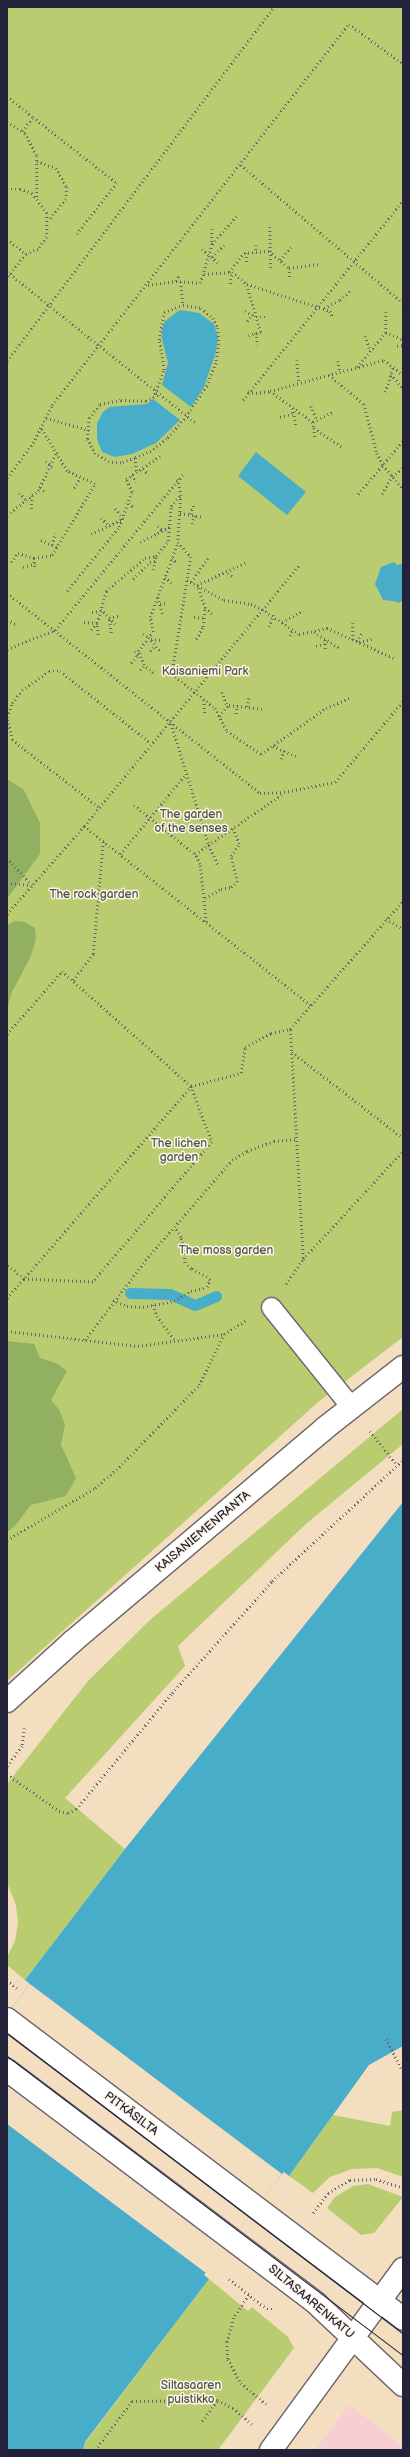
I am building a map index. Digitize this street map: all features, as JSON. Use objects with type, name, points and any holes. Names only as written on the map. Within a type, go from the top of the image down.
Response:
[{"type":"main road","name":"KAISANIEMENRANTA","points":[[7,1701],[72,1642],[351,1407],[403,1367]]},
{"type":"main road","name":"PITKÄSILTA","points":[[7,2019],[379,2301]]},
{"type":"main road","name":"SILTASAARENKATU","points":[[7,2070],[317,2304],[354,2337],[403,2386]]},
{"type":"main road","points":[[271,2450],[403,2269]]},
{"type":"main road","points":[[379,2301],[403,2319]]},
{"type":"lane","points":[[270,1307],[351,1407]]},
{"type":"path","points":[[7,361],[274,7]]},
{"type":"path","points":[[7,478],[41,427],[52,406],[148,285],[349,24],[403,64]]},
{"type":"path","points":[[7,96],[117,184],[77,234]]},
{"type":"path","points":[[22,131],[33,117]]},
{"type":"path","points":[[7,122],[22,131],[32,143],[37,161],[36,198]]},
{"type":"path","points":[[37,161],[56,168],[67,187],[66,199],[48,221]]},
{"type":"path","points":[[241,165],[403,303]]},
{"type":"path","points":[[7,189],[20,189],[36,198],[47,213],[48,221],[47,237],[38,249],[26,254],[7,278]]},
{"type":"path","points":[[243,400],[403,200]]},
{"type":"path","points":[[212,244],[236,216]]},
{"type":"path","points":[[270,227],[269,251],[271,270]]},
{"type":"path","points":[[148,285],[176,281],[200,283],[210,256],[212,229]]},
{"type":"path","points":[[7,239],[26,254]]},
{"type":"path","points":[[210,256],[226,243]]},
{"type":"path","points":[[256,245],[256,252]]},
{"type":"path","points":[[280,260],[291,247]]},
{"type":"path","points":[[202,249],[218,263]]},
{"type":"path","points":[[230,284],[230,272],[246,253],[269,251],[290,268],[318,264]]},
{"type":"path","points":[[246,253],[247,262]]},
{"type":"path","points":[[290,268],[290,277]]},
{"type":"path","points":[[204,274],[230,272],[247,284],[330,311],[333,317]]},
{"type":"path","points":[[10,274],[195,422]]},
{"type":"path","points":[[176,281],[179,275]]},
{"type":"path","points":[[181,282],[184,305]]},
{"type":"path","points":[[247,284],[260,332],[249,336]]},
{"type":"path","points":[[323,308],[340,300],[350,290]]},
{"type":"path","points":[[153,398],[164,370],[159,340],[164,312],[184,305],[201,308],[213,318],[218,328],[219,344],[216,363],[207,386],[187,416],[168,440],[151,451],[135,458],[121,463],[109,462],[95,454],[87,439],[89,418],[100,404],[121,400],[146,401],[153,398],[160,394]]},
{"type":"path","points":[[245,311],[255,315],[267,317]]},
{"type":"path","points":[[357,367],[386,332],[386,312]]},
{"type":"path","points":[[247,321],[255,315]]},
{"type":"path","points":[[386,332],[403,340]]},
{"type":"path","points":[[256,333],[258,345]]},
{"type":"path","points":[[365,336],[370,351]]},
{"type":"path","points":[[397,346],[403,345]]},
{"type":"path","points":[[297,360],[299,383]]},
{"type":"path","points":[[248,392],[256,394],[270,391],[384,360],[403,375]]},
{"type":"path","points":[[338,361],[340,372]]},
{"type":"path","points":[[385,392],[393,367]]},
{"type":"path","points":[[391,374],[403,388]]},
{"type":"path","points":[[328,375],[364,404],[383,465],[403,489]]},
{"type":"path","points":[[270,391],[313,422],[315,438]]},
{"type":"path","points":[[310,406],[317,420]]},
{"type":"path","points":[[293,408],[296,425]]},
{"type":"path","points":[[313,422],[333,412]]},
{"type":"path","points":[[280,417],[294,413]]},
{"type":"path","points":[[46,418],[89,430]]},
{"type":"path","points":[[11,562],[18,553],[34,558],[52,555],[95,484],[67,471],[41,427]]},
{"type":"path","points":[[314,428],[344,448]]},
{"type":"path","points":[[358,494],[403,441]]},
{"type":"path","points":[[7,515],[40,488],[56,453]]},
{"type":"path","points":[[67,591],[120,527],[132,492],[126,479],[143,469],[160,456]]},
{"type":"path","points":[[135,458],[137,473]]},
{"type":"path","points":[[46,461],[55,469]]},
{"type":"path","points":[[382,494],[392,476],[403,468]]},
{"type":"path","points":[[143,469],[149,476]]},
{"type":"path","points":[[7,649],[55,630],[183,474]]},
{"type":"path","points":[[132,475],[136,482]]},
{"type":"path","points":[[74,488],[80,478]]},
{"type":"path","points":[[131,663],[153,632],[150,617],[178,542],[181,495],[178,479]]},
{"type":"path","points":[[40,488],[45,492]]},
{"type":"path","points":[[19,492],[27,500]]},
{"type":"path","points":[[31,509],[32,495]]},
{"type":"path","points":[[153,570],[156,556],[168,541],[171,506],[181,495]]},
{"type":"path","points":[[129,503],[133,507]]},
{"type":"path","points":[[190,514],[194,504]]},
{"type":"path","points":[[113,506],[123,519]]},
{"type":"path","points":[[180,513],[203,517]]},
{"type":"path","points":[[192,524],[194,515]]},
{"type":"path","points":[[101,518],[109,525]]},
{"type":"path","points":[[91,534],[123,519]]},
{"type":"path","points":[[158,526],[162,531]]},
{"type":"path","points":[[140,542],[169,527]]},
{"type":"path","points":[[52,545],[55,533]]},
{"type":"path","points":[[155,534],[156,538]]},
{"type":"path","points":[[41,540],[57,547]]},
{"type":"path","points":[[178,542],[191,557],[172,674],[215,708],[227,731],[261,754],[326,708],[350,698]]},
{"type":"path","points":[[98,635],[97,623],[106,591],[145,558],[156,556]]},
{"type":"path","points":[[34,558],[35,570]]},
{"type":"path","points":[[172,558],[176,562]]},
{"type":"path","points":[[191,582],[208,558]]},
{"type":"path","points":[[133,580],[150,562],[155,561]]},
{"type":"path","points":[[23,567],[35,563]]},
{"type":"path","points":[[197,585],[228,573],[245,563]]},
{"type":"path","points":[[7,914],[84,826],[150,743],[299,565]]},
{"type":"path","points":[[228,573],[233,577]]},
{"type":"path","points":[[164,577],[172,583]]},
{"type":"path","points":[[187,580],[224,600],[251,604],[262,609],[299,634],[327,628],[394,658]]},
{"type":"path","points":[[196,639],[203,627],[205,608],[197,585]]},
{"type":"path","points":[[7,593],[170,719],[260,793],[284,792],[335,782],[403,701]]},
{"type":"path","points":[[158,597],[163,614]]},
{"type":"path","points":[[160,604],[166,603]]},
{"type":"path","points":[[205,608],[212,613]]},
{"type":"path","points":[[92,612],[100,610]]},
{"type":"path","points":[[100,610],[116,625]]},
{"type":"path","points":[[282,622],[303,611]]},
{"type":"path","points":[[109,618],[121,615]]},
{"type":"path","points":[[269,627],[273,615]]},
{"type":"path","points":[[194,616],[203,618]]},
{"type":"path","points":[[109,618],[111,633]]},
{"type":"path","points":[[7,620],[16,624]]},
{"type":"path","points":[[84,622],[97,623]]},
{"type":"path","points":[[91,631],[97,623]]},
{"type":"path","points":[[353,623],[356,641]]},
{"type":"path","points":[[290,636],[292,629]]},
{"type":"path","points":[[314,631],[340,648]]},
{"type":"path","points":[[356,641],[363,632]]},
{"type":"path","points":[[143,634],[150,638],[161,640]]},
{"type":"path","points":[[150,638],[160,651]]},
{"type":"path","points":[[325,638],[325,649]]},
{"type":"path","points":[[356,641],[375,638]]},
{"type":"path","points":[[316,646],[325,643]]},
{"type":"path","points":[[150,652],[156,645]]},
{"type":"path","points":[[133,650],[138,654],[144,665],[153,673]]},
{"type":"path","points":[[140,670],[144,665]]},
{"type":"path","points":[[98,807],[12,740],[7,717],[12,703],[22,690],[49,671],[60,672],[150,743]]},
{"type":"path","points":[[222,692],[228,705]]},
{"type":"path","points":[[247,707],[249,696]]},
{"type":"path","points":[[204,699],[205,713]]},
{"type":"path","points":[[219,716],[228,705]]},
{"type":"path","points":[[228,705],[262,709]]},
{"type":"path","points":[[236,714],[237,705]]},
{"type":"path","points":[[170,719],[209,845],[219,867]]},
{"type":"path","points":[[272,746],[298,757]]},
{"type":"path","points":[[280,759],[284,751]]},
{"type":"path","points":[[120,854],[187,773]]},
{"type":"path","points":[[195,854],[284,792]]},
{"type":"path","points":[[134,805],[195,854],[200,864],[205,898],[206,922]]},
{"type":"path","points":[[84,826],[311,1005]]},
{"type":"path","points":[[205,898],[221,888],[231,888],[237,882],[231,856],[239,844],[232,828]]},
{"type":"path","points":[[73,980],[93,954],[103,841]]},
{"type":"path","points":[[7,858],[32,885]]},
{"type":"path","points":[[7,883],[32,885]]},
{"type":"path","points":[[7,1298],[191,1086],[241,1073],[245,1047],[271,1033],[290,1029],[403,901]]},
{"type":"path","points":[[386,919],[403,929]]},
{"type":"path","points":[[7,1034],[62,971],[191,1086],[212,1142],[93,1282],[24,1279],[7,1265]]},
{"type":"path","points":[[290,1029],[303,1259]]},
{"type":"path","points":[[291,1052],[403,1138]]},
{"type":"path","points":[[85,1340],[113,1300],[232,1160],[247,1151],[274,1141],[296,1139]]},
{"type":"path","points":[[7,1331],[138,1346],[224,1334],[270,1307],[303,1259],[403,1151]]},
{"type":"path","points":[[113,1300],[127,1306],[153,1305],[174,1301],[181,1296],[207,1287],[210,1280],[185,1263],[181,1237],[174,1227]]},
{"type":"path","points":[[153,1305],[156,1316],[175,1341]]},
{"type":"path","points":[[7,1540],[95,1488],[119,1467],[199,1385],[224,1334]]},
{"type":"path","points":[[367,1427],[397,1466]]},
{"type":"path","points":[[7,1774],[59,1811],[68,1813],[76,1809],[172,1693],[272,1581],[403,1460]]},
{"type":"path","points":[[7,1980],[23,1993]]},
{"type":"path","points":[[386,2039],[403,2071]]},
{"type":"path","points":[[313,2214],[328,2193],[350,2180],[376,2179],[403,2188]]},
{"type":"path","points":[[224,2275],[268,2309]]},
{"type":"path","points":[[249,2295],[234,2318],[227,2342],[228,2359],[240,2383],[268,2406]]},
{"type":"path","points":[[202,2421],[218,2400]]},
{"type":"path","points":[[95,2450],[132,2401],[218,2400],[233,2408],[253,2424]]},
{"type":"shaded area","points":[[349,2405],[403,2446],[403,2450],[315,2450]]},
{"type":"green space","name":"Kaisaniemi Park","points":[[7,7],[403,7],[403,1337],[317,1403],[7,1681]]},
{"type":"green space","points":[[7,779],[24,790],[40,823],[40,854],[7,899]]},
{"type":"green space","points":[[15,921],[25,922],[35,928],[36,939],[31,956],[11,994],[7,1011],[7,925]]},
{"type":"green space","points":[[7,1341],[34,1344],[40,1358],[56,1363],[67,1371],[51,1400],[60,1411],[65,1425],[61,1445],[76,1478],[66,1496],[31,1505],[14,1527],[7,1532]]},
{"type":"green space","points":[[403,1409],[403,1444],[307,1523],[178,1646],[185,1666],[65,1798],[125,1849],[25,1980],[7,1965],[7,1957],[15,1941],[18,1923],[16,1905],[7,1883],[7,1784],[88,1681],[150,1620]]},
{"type":"green space","points":[[403,2110],[403,2177],[377,2168],[352,2169],[330,2177],[313,2193],[289,2176],[333,2115],[390,2126],[392,2112]]},
{"type":"green space","points":[[368,2184],[403,2197],[374,2233],[361,2235],[327,2208],[335,2197],[353,2186]]},
{"type":"green space","name":"Siltasaaren puistikko","points":[[209,2279],[248,2311],[252,2307],[288,2337],[294,2348],[218,2450],[83,2450],[85,2443]]},
{"type":"water","points":[[180,310],[199,313],[214,324],[218,337],[216,352],[204,387],[191,407],[162,385],[168,363],[162,339],[162,329],[165,321]]},
{"type":"water","points":[[153,399],[180,420],[156,443],[132,454],[115,457],[102,452],[97,439],[97,423],[103,412],[109,407],[147,404]]},
{"type":"water","points":[[256,452],[306,492],[287,515],[238,476]]},
{"type":"water","points":[[394,562],[397,565],[403,564],[403,601],[398,603],[383,600],[375,584],[381,567]]},
{"type":"water","points":[[403,1502],[403,2046],[369,2065],[289,2176],[284,2172],[282,2174],[204,2275],[209,2279],[85,2442],[83,2450],[7,2450],[7,2014],[30,1984],[25,1980],[125,1849]]},
{"type":"pier","points":[[30,1984],[282,2174],[206,2273],[7,2124],[7,2014]]},
{"type":"waterway","points":[[130,1293],[170,1294],[195,1305],[216,1296]]},
{"type":"tram line","points":[[7,2033],[403,2334]]},
{"type":"tram line","points":[[7,2056],[403,2355]]},
{"type":"park label","name":"The garden of the senses","points":[[191,822]]},
{"type":"park label","name":"The rock garden","points":[[94,895]]},
{"type":"park label","name":"The lichen garden","points":[[179,1151]]},
{"type":"park label","name":"The moss garden","points":[[226,1251]]}]
